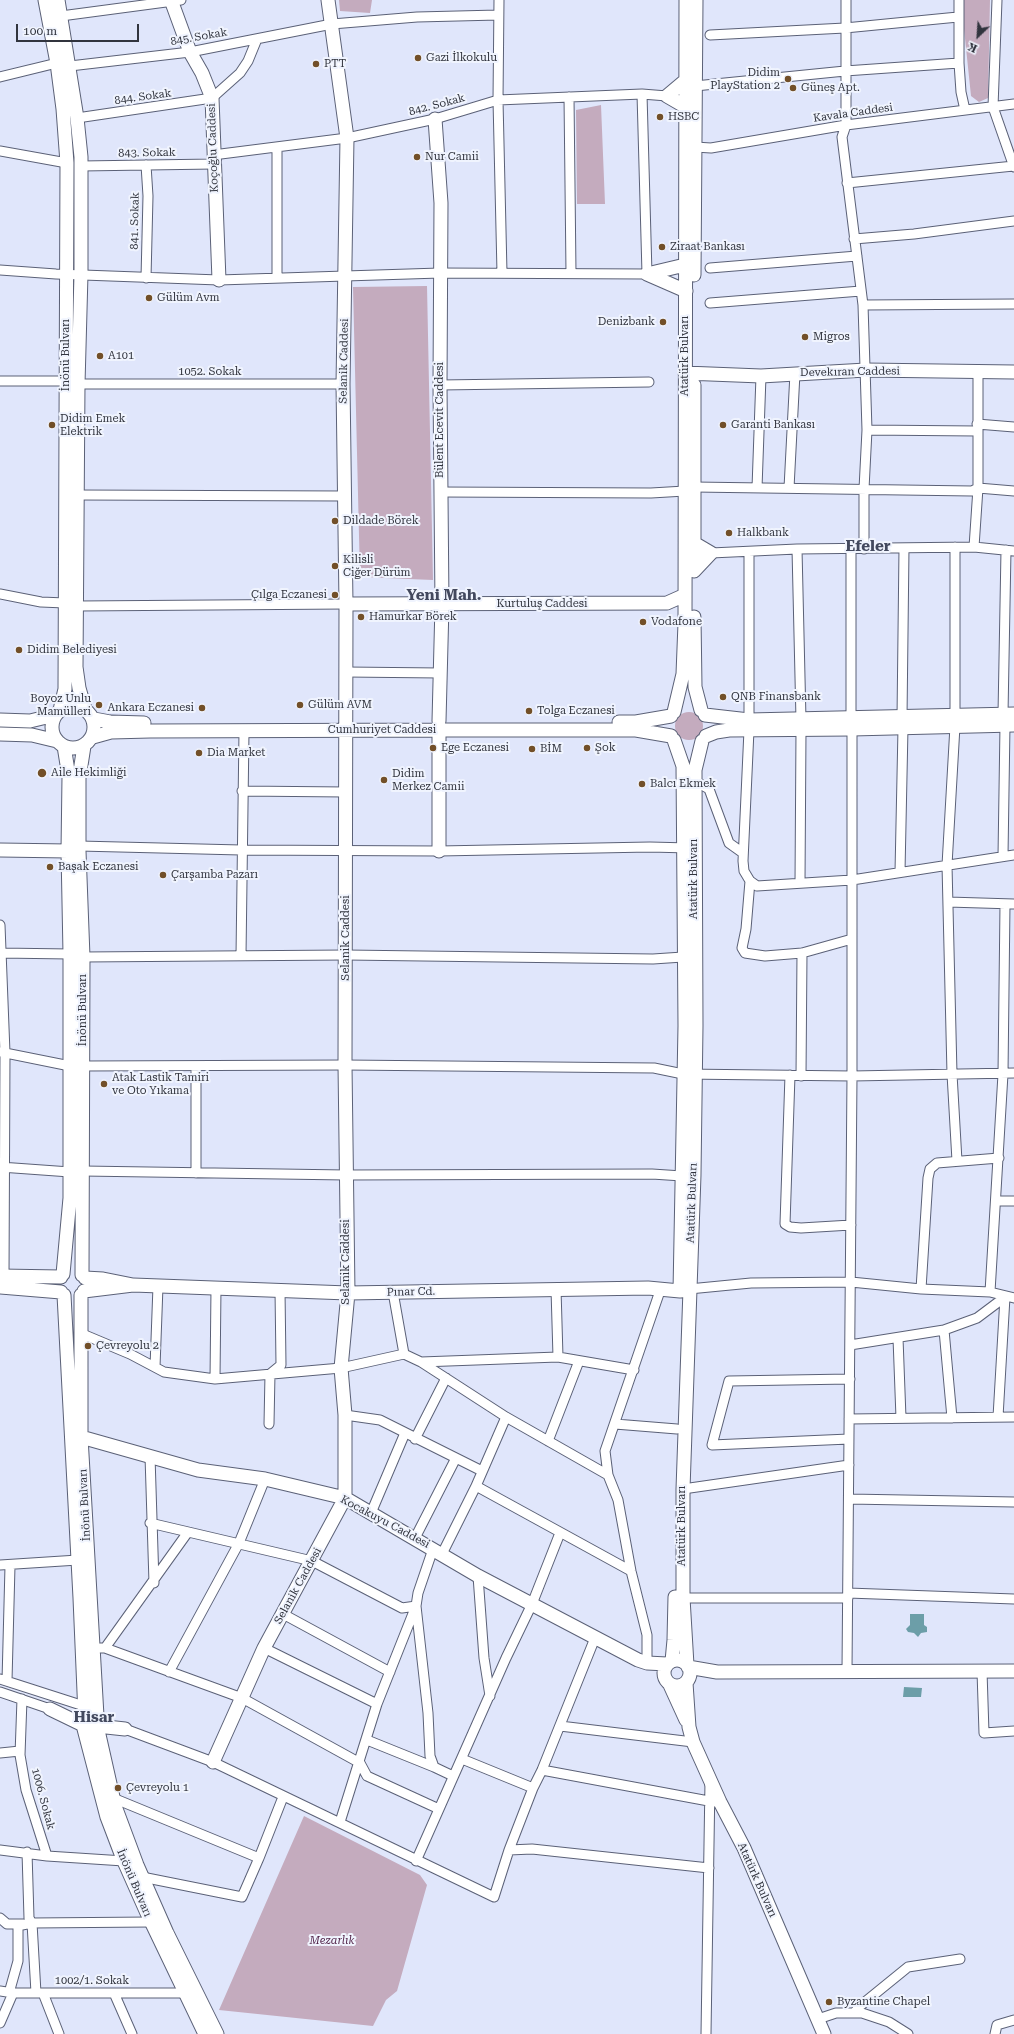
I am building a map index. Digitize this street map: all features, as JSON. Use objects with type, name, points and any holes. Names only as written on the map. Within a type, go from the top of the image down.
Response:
[{"type":"main road","name":"İnönü Bulvarı","points":[[45,0],[64,64],[77,118],[80,166],[81,274],[72,383],[71,604],[79,688],[90,714]]},
{"type":"main road","name":"İnönü Bulvarı","points":[[57,713],[65,689],[78,495],[67,274],[67,163],[63,108],[64,64],[61,16],[58,0]]},
{"type":"main road","name":"Koçoğlu Caddesi","points":[[175,0],[190,52],[202,73],[212,98],[219,280]]},
{"type":"main road","name":"Selanik Caddesi","points":[[213,1762],[264,1648],[345,1498],[345,1415],[341,1368],[348,1293],[345,1065],[346,604],[342,384],[346,277],[347,138],[328,0]]},
{"type":"main road","name":"Atatürk Bulvarı","points":[[686,0],[695,147],[690,269],[686,291],[690,373]]},
{"type":"main road","name":"Atatürk Bulvarı","points":[[673,714],[683,674],[690,489],[690,269],[686,107],[690,83],[696,0]]},
{"type":"main road","points":[[667,96],[690,83]]},
{"type":"main road","points":[[667,96],[686,107]]},
{"type":"main road","name":"Bülent Ecevit Caddesi","points":[[436,119],[441,203],[440,492],[442,605],[439,726],[440,851]]},
{"type":"main road","points":[[647,274],[690,269]]},
{"type":"main road","points":[[647,274],[686,291]]},
{"type":"main road","name":"Devekıran Caddesi","points":[[690,373],[761,376],[866,370],[1014,372]]},
{"type":"main road","name":"Atatürk Bulvarı","points":[[690,489],[694,543],[695,686],[703,713]]},
{"type":"main road","points":[[694,543],[711,553],[694,571]]},
{"type":"main road","points":[[685,619],[666,604],[686,595]]},
{"type":"main road","name":"Kurtuluş Caddesi","points":[[346,604],[666,604]]},
{"type":"main road","points":[[0,720],[30,721],[57,713],[70,706],[90,714],[95,725],[88,741],[70,748],[32,735],[0,734]]},
{"type":"main road","points":[[749,725],[703,713],[696,707],[684,706],[673,714],[668,726],[673,738],[688,746],[716,732],[749,725],[902,723],[1009,719]]},
{"type":"main road","points":[[57,713],[52,729],[61,744]]},
{"type":"main road","points":[[703,713],[708,726],[704,739]]},
{"type":"main road","name":"Cumhuriyet Caddesi","points":[[90,714],[110,722],[148,724],[346,726],[439,726],[636,722],[673,714]]},
{"type":"main road","name":"Cumhuriyet Caddesi","points":[[88,741],[110,732],[244,731],[346,726]]},
{"type":"main road","name":"Cumhuriyet Caddesi","points":[[439,726],[636,730],[673,738]]},
{"type":"main road","name":"Atatürk Bulvarı","points":[[673,738],[683,766],[689,848],[689,1074],[683,1489],[683,1598],[688,1673],[689,1727]]},
{"type":"main road","name":"Atatürk Bulvarı","points":[[670,1662],[674,1640],[678,1429],[685,1290],[682,1176],[689,1074],[685,1026],[683,957],[689,848],[696,761],[704,739]]},
{"type":"main road","name":"İnönü Bulvarı","points":[[74,849],[79,778],[88,741]]},
{"type":"main road","name":"İnönü Bulvarı","points":[[61,744],[69,777],[74,849],[77,955],[84,1066],[83,1285],[80,1333],[81,1437],[99,1648],[89,1718],[113,1798],[142,1876],[167,1933],[217,2034]]},
{"type":"main road","points":[[0,850],[74,849]]},
{"type":"main road","name":"İnönü Bulvarı","points":[[62,1275],[70,1198],[70,1066],[77,955]]},
{"type":"main road","points":[[70,1066],[84,1066]]},
{"type":"main road","points":[[71,1271],[83,1285],[72,1298],[62,1294],[1,1280],[62,1275],[71,1271]]},
{"type":"main road","points":[[62,1275],[59,1285],[62,1294]]},
{"type":"main road","name":"Pınar Cd.","points":[[83,1285],[132,1285],[348,1293],[661,1288],[685,1290]]},
{"type":"main road","name":"İnönü Bulvarı","points":[[62,1294],[89,1718],[107,1817],[124,1861],[151,1922],[205,2034]]},
{"type":"main road","name":"Kocakuyu Caddesi","points":[[81,1437],[198,1470],[265,1479],[345,1498],[478,1576],[638,1660],[647,1663],[670,1662]]},
{"type":"main road","points":[[667,1681],[664,1670],[670,1662],[680,1660],[688,1673]]},
{"type":"main road","points":[[647,1663],[667,1681],[677,1686],[688,1673],[847,1670],[1014,1670]]},
{"type":"main road","name":"Atatürk Bulvarı","points":[[667,1681],[689,1727],[693,1742],[710,1776],[714,1802],[744,1848],[824,2034]]},
{"type":"main road","points":[[50,1709],[89,1718],[125,1730]]},
{"type":"street","points":[[61,16],[175,0]]},
{"type":"street","points":[[499,0],[498,100],[502,273]]},
{"type":"street","points":[[846,0],[846,125],[842,137],[863,304],[867,430],[864,490],[864,548]]},
{"type":"street","points":[[959,0],[959,63],[961,92],[965,110]]},
{"type":"street","points":[[847,183],[1014,167],[993,107],[997,0]]},
{"type":"street","name":"845. Sokak","points":[[0,77],[64,64],[190,52],[332,24],[417,17],[498,15]]},
{"type":"street","points":[[710,35],[845,28],[958,17]]},
{"type":"street","points":[[212,98],[240,73],[248,61],[257,39]]},
{"type":"street","points":[[690,83],[959,63]]},
{"type":"street","points":[[0,270],[146,278],[219,280],[440,273],[647,274],[642,94]]},
{"type":"street","name":"842. Sokak","points":[[214,159],[277,147],[347,138],[436,119],[498,100],[642,94],[667,96]]},
{"type":"street","name":"844. Sokak","points":[[77,118],[212,98]]},
{"type":"street","points":[[569,98],[571,274]]},
{"type":"street","name":"Kavala Caddesi","points":[[695,147],[711,148],[846,125],[1014,104]]},
{"type":"street","points":[[276,278],[277,147]]},
{"type":"street","points":[[0,151],[67,163]]},
{"type":"street","name":"843. Sokak","points":[[80,166],[146,165],[214,159]]},
{"type":"street","name":"841. Sokak","points":[[146,165],[148,196],[146,278]]},
{"type":"street","points":[[854,240],[1014,221]]},
{"type":"street","points":[[710,268],[857,256]]},
{"type":"street","points":[[710,303],[861,291]]},
{"type":"street","points":[[863,304],[1014,304]]},
{"type":"street","points":[[974,547],[978,488],[978,372]]},
{"type":"street","points":[[789,488],[795,373]]},
{"type":"street","points":[[757,488],[761,376]]},
{"type":"street","name":"1052. Sokak","points":[[0,381],[72,383],[342,384]]},
{"type":"street","points":[[440,385],[649,382]]},
{"type":"street","points":[[867,430],[1014,427]]},
{"type":"street","points":[[440,492],[651,494],[690,489],[757,488],[972,491],[978,488],[1014,491]]},
{"type":"street","points":[[78,495],[345,496]]},
{"type":"street","points":[[955,547],[955,720],[947,865],[952,1074],[957,1161]]},
{"type":"street","points":[[711,553],[798,549],[955,547],[974,547],[1010,551],[1009,719],[1003,856]]},
{"type":"street","points":[[900,872],[904,548]]},
{"type":"street","points":[[798,549],[801,725],[800,883]]},
{"type":"street","points":[[847,1670],[852,1076],[851,549]]},
{"type":"street","points":[[749,552],[749,725],[744,871],[750,881],[758,886],[852,880],[1014,855]]},
{"type":"street","points":[[0,594],[41,602],[71,604],[346,604]]},
{"type":"street","points":[[346,672],[440,673]]},
{"type":"street","points":[[241,956],[241,850],[244,731]]},
{"type":"street","points":[[695,781],[709,789],[729,843],[744,853]]},
{"type":"street","points":[[242,791],[346,792]]},
{"type":"street","points":[[74,849],[440,851],[650,847],[689,848]]},
{"type":"street","points":[[750,881],[746,930],[742,948],[745,953],[765,956],[802,953],[852,939]]},
{"type":"street","points":[[948,902],[1010,904],[999,1158],[990,1292]]},
{"type":"street","points":[[0,926],[3,1167],[1,1280]]},
{"type":"street","points":[[0,953],[241,956],[346,955],[652,960],[683,957]]},
{"type":"street","points":[[801,1076],[802,953]]},
{"type":"street","points":[[2,1052],[70,1066]]},
{"type":"street","points":[[84,1066],[345,1065],[654,1068],[689,1074],[790,1076],[1014,1073]]},
{"type":"street","points":[[196,1066],[196,1173]]},
{"type":"street","points":[[790,1076],[785,1224],[790,1227],[801,1228],[851,1225]]},
{"type":"street","points":[[921,1289],[928,1178],[930,1169],[937,1163],[999,1158]]},
{"type":"street","points":[[3,1167],[70,1172]]},
{"type":"street","points":[[83,1171],[346,1175],[652,1174],[682,1176]]},
{"type":"street","points":[[996,1201],[1014,1202]]},
{"type":"street","points":[[685,1290],[751,1283],[851,1282],[921,1289],[990,1292],[1010,1297]]},
{"type":"street","points":[[155,1367],[158,1286]]},
{"type":"street","points":[[215,1379],[216,1288]]},
{"type":"street","points":[[647,1663],[647,1635],[631,1571],[618,1500],[608,1475],[605,1451],[661,1288]]},
{"type":"street","points":[[556,1289],[558,1357]]},
{"type":"street","points":[[270,1374],[281,1365],[280,1290]]},
{"type":"street","points":[[393,1292],[404,1354]]},
{"type":"street","points":[[850,1345],[944,1330],[977,1318],[1010,1297]]},
{"type":"street","points":[[998,1418],[1010,1297]]},
{"type":"street","points":[[944,1330],[952,1418]]},
{"type":"street","points":[[80,1333],[164,1372],[215,1379],[341,1368],[404,1354],[421,1362],[506,1417],[608,1475]]},
{"type":"street","points":[[898,1338],[901,1418]]},
{"type":"street","points":[[421,1362],[558,1357],[634,1370]]},
{"type":"street","points":[[548,1441],[579,1361]]},
{"type":"street","points":[[270,1374],[270,1424]]},
{"type":"street","points":[[415,1439],[446,1378]]},
{"type":"street","points":[[849,1439],[712,1446],[729,1381],[850,1379]]},
{"type":"street","points":[[345,1415],[380,1420],[415,1439],[482,1471]]},
{"type":"street","points":[[340,1822],[360,1763],[377,1704],[416,1606],[418,1593],[438,1552],[476,1486],[506,1417]]},
{"type":"street","points":[[849,1419],[1014,1417]]},
{"type":"street","points":[[615,1424],[678,1429]]},
{"type":"street","points":[[371,1513],[405,1433]]},
{"type":"street","points":[[150,1456],[150,1523],[154,1583]]},
{"type":"street","points":[[415,1538],[456,1458]]},
{"type":"street","points":[[683,1489],[849,1465]]},
{"type":"street","points":[[169,1672],[239,1543],[265,1479]]},
{"type":"street","points":[[476,1486],[631,1571]]},
{"type":"street","points":[[849,1498],[1014,1502]]},
{"type":"street","points":[[150,1523],[312,1561],[402,1608],[416,1606]]},
{"type":"street","points":[[188,1532],[154,1583],[99,1648],[242,1698],[360,1763],[367,1776],[439,1809]]},
{"type":"street","points":[[416,1861],[506,1658],[532,1604],[560,1533]]},
{"type":"street","points":[[0,1566],[78,1560]]},
{"type":"street","points":[[10,1566],[10,1609],[3,1680],[89,1718]]},
{"type":"street","points":[[478,1576],[484,1658],[490,1696]]},
{"type":"street","points":[[683,1598],[848,1596],[1014,1599]]},
{"type":"street","points":[[0,1606],[10,1609]]},
{"type":"street","points":[[416,1606],[428,1713],[430,1756],[434,1767]]},
{"type":"street","points":[[283,1614],[390,1672]]},
{"type":"street","points":[[125,1730],[213,1762],[282,1797],[340,1822],[416,1861],[494,1898],[509,1850],[533,1788],[542,1770],[595,1638]]},
{"type":"street","points":[[264,1648],[377,1704]]},
{"type":"street","points":[[982,1671],[984,1733],[1014,1731]]},
{"type":"street","points":[[0,1692],[50,1709]]},
{"type":"street","name":"1006. Sokak","points":[[22,1699],[20,1751],[26,1790],[47,1856]]},
{"type":"street","points":[[560,1726],[693,1742]]},
{"type":"street","points":[[367,1740],[453,1776]]},
{"type":"street","points":[[0,1753],[20,1751]]},
{"type":"street","points":[[462,1759],[533,1788]]},
{"type":"street","points":[[542,1770],[714,1802],[709,1868],[706,2034]]},
{"type":"street","points":[[142,1876],[242,1896],[259,1858],[282,1797]]},
{"type":"street","points":[[113,1798],[259,1858]]},
{"type":"street","points":[[509,1850],[532,1849],[709,1868]]},
{"type":"street","points":[[0,1850],[27,1852],[47,1856],[124,1861]]},
{"type":"street","points":[[27,1852],[31,1920],[39,1993],[59,2034]]},
{"type":"street","points":[[0,1918],[7,1924],[20,1925],[31,1920],[151,1922]]},
{"type":"street","points":[[0,2023],[7,1992],[18,1961],[20,1925]]},
{"type":"street","points":[[854,2013],[860,2006],[908,1967],[960,1958]]},
{"type":"street","name":"1002/1. Sokak","points":[[7,1992],[185,1993]]},
{"type":"street","points":[[114,1993],[132,2034]]},
{"type":"street","points":[[818,2019],[836,2013],[862,2013],[889,2022],[908,2034]]},
{"type":"street","points":[[995,2034],[997,2025],[1014,2020]]},
{"type":"green space","points":[[339,0],[372,0],[370,13],[340,11]]},
{"type":"green space","points":[[961,0],[990,0],[988,98],[979,102],[971,96]]},
{"type":"green space","points":[[601,105],[605,204],[577,204],[576,110]]},
{"type":"green space","points":[[427,286],[433,580],[360,577],[353,287]]},
{"type":"green space","points":[[689,712],[695,713],[699,716],[702,720],[702,732],[699,736],[695,739],[689,740],[683,739],[679,736],[676,732],[675,726],[676,720],[679,716],[683,713]]},
{"type":"green space","name":"Mezarlık","points":[[304,1816],[420,1875],[427,1885],[397,1991],[386,2000],[373,2026],[219,2010]]},
{"type":"shaded area","points":[[910,1614],[924,1614],[924,1625],[927,1627],[927,1632],[921,1633],[918,1637],[914,1633],[908,1632],[906,1629],[910,1625]]},
{"type":"shaded area","points":[[904,1687],[922,1688],[921,1697],[903,1697]]},
{"type":"place","name":"Gazi İlkokulu","points":[[418,58]]},
{"type":"place","name":"PTT","points":[[316,64]]},
{"type":"place","name":"Didim PlayStation 2","points":[[788,79]]},
{"type":"place","name":"Güneş Apt.","points":[[793,88]]},
{"type":"place","name":"HSBC","points":[[660,117]]},
{"type":"place","name":"Nur Camii","points":[[417,157]]},
{"type":"place","name":"Ziraat Bankası","points":[[662,247]]},
{"type":"place","name":"Gülüm Avm","points":[[149,298]]},
{"type":"place","name":"Denizbank","points":[[663,322]]},
{"type":"place","name":"Migros","points":[[805,337]]},
{"type":"place","name":"A101","points":[[100,356]]},
{"type":"place","name":"Didim Emek Elektrik","points":[[52,425]]},
{"type":"place","name":"Garanti Bankası","points":[[723,425]]},
{"type":"place","name":"Dildade Börek","points":[[335,521]]},
{"type":"place","name":"Halkbank","points":[[729,533]]},
{"type":"place","name":"Kilisli Ciğer Dürüm","points":[[335,566]]},
{"type":"place","name":"Çılga Eczanesi","points":[[335,595]]},
{"type":"place","name":"Hamurkar Börek","points":[[361,617]]},
{"type":"place","name":"Vodafone","points":[[643,622]]},
{"type":"place","name":"Didim Belediyesi","points":[[19,650]]},
{"type":"place","name":"QNB Finansbank","points":[[723,697]]},
{"type":"place","name":"Boyoz Unlu Mamülleri","points":[[99,705]]},
{"type":"place","name":"Gülüm AVM","points":[[300,705]]},
{"type":"place","name":"Ankara Eczanesi","points":[[202,708]]},
{"type":"place","name":"Tolga Eczanesi","points":[[529,711]]},
{"type":"place","name":"Ege Eczanesi","points":[[433,748]]},
{"type":"place","name":"Şok","points":[[587,748]]},
{"type":"place","name":"BİM","points":[[532,749]]},
{"type":"place","name":"Dia Market","points":[[199,753]]},
{"type":"place","name":"Aile Hekimliği","points":[[42,773]]},
{"type":"place","name":"Didim Merkez Camii","points":[[384,780]]},
{"type":"place","name":"Balcı Ekmek","points":[[642,784]]},
{"type":"place","name":"Başak Eczanesi","points":[[50,867]]},
{"type":"place","name":"Çarşamba Pazarı","points":[[163,875]]},
{"type":"place","name":"Atak Lastik Tamiri ve Oto Yıkama","points":[[104,1084]]},
{"type":"place","name":"Çevreyolu 2","points":[[88,1346]]},
{"type":"place","name":"Çevreyolu 1","points":[[118,1788]]},
{"type":"place","name":"Byzantine Chapel","points":[[829,2002]]},
{"type":"district","name":"Efeler","points":[[868,547]]},
{"type":"district","name":"Yeni Mah.","points":[[444,596]]},
{"type":"district","name":"Hisar","points":[[94,1718]]}]
